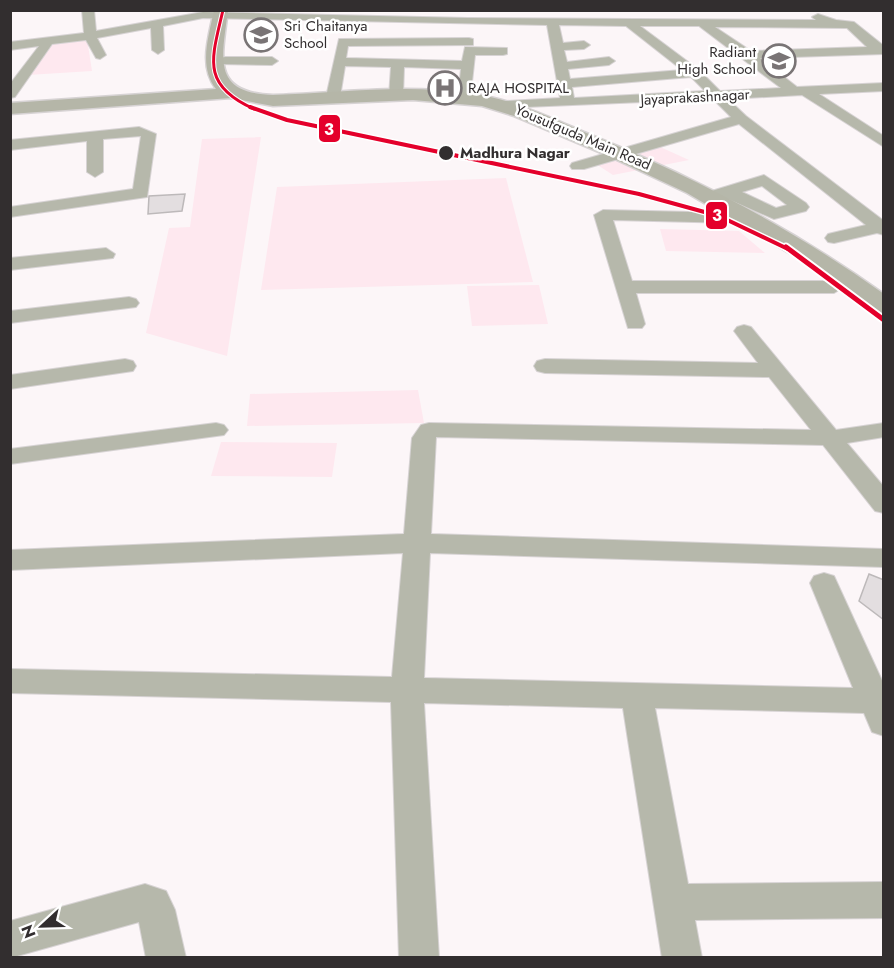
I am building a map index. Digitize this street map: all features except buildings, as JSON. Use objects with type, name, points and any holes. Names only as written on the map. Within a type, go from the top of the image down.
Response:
[{"type":"main road","points":[[225,13],[225,61]]},
{"type":"main road","points":[[225,13],[215,74],[219,84],[233,93]]},
{"type":"main road","name":"Yousufguda Main Road","points":[[225,61],[227,78],[247,92],[261,96],[465,97],[506,105],[624,154],[726,203],[792,241],[884,307]]},
{"type":"main road","name":"Yousufguda Main Road","points":[[10,110],[233,93],[261,100],[324,97]]},
{"type":"main road","points":[[726,203],[884,329]]},
{"type":"street","points":[[88,10],[90,36],[100,55]]},
{"type":"street","points":[[684,10],[728,41],[749,46],[880,50]]},
{"type":"street","points":[[717,10],[731,23]]},
{"type":"street","points":[[753,10],[779,33]]},
{"type":"street","points":[[801,10],[834,24]]},
{"type":"street","points":[[10,46],[90,36],[225,13],[345,18],[466,16],[552,21],[613,16],[628,22],[694,73],[741,119],[882,227]]},
{"type":"street","points":[[465,97],[469,65],[466,16]]},
{"type":"street","points":[[628,22],[648,16],[701,23],[850,24],[880,50]]},
{"type":"street","points":[[324,97],[339,62],[340,36],[345,18]]},
{"type":"street","points":[[552,21],[568,104]]},
{"type":"street","points":[[157,24],[158,50]]},
{"type":"street","points":[[857,30],[872,30]]},
{"type":"street","points":[[340,36],[469,46],[503,51]]},
{"type":"street","points":[[10,94],[48,42]]},
{"type":"street","points":[[558,47],[584,45]]},
{"type":"street","points":[[749,46],[799,91],[879,138]]},
{"type":"street","points":[[225,61],[272,61]]},
{"type":"street","points":[[561,66],[609,61]]},
{"type":"street","points":[[339,62],[469,65]]},
{"type":"street","points":[[396,96],[398,63]]},
{"type":"street","points":[[565,83],[694,73]]},
{"type":"street","name":"Jayaprakashnagar","points":[[506,105],[568,104],[884,87]]},
{"type":"street","points":[[578,166],[741,119]]},
{"type":"street","points":[[10,145],[140,131],[150,134],[141,193],[10,212]]},
{"type":"street","points":[[94,136],[95,172]]},
{"type":"street","points":[[635,324],[603,215],[726,203]]},
{"type":"street","points":[[834,238],[882,227]]},
{"type":"street","points":[[10,264],[106,254]]},
{"type":"street","points":[[626,287],[834,287]]},
{"type":"street","points":[[10,316],[129,303]]},
{"type":"street","points":[[744,331],[884,505]]},
{"type":"street","points":[[10,382],[125,366]]},
{"type":"street","points":[[545,366],[775,370]]},
{"type":"street","points":[[10,457],[216,430]]},
{"type":"street","points":[[419,957],[407,692],[415,543],[424,438],[429,430],[829,438],[884,430]]},
{"type":"street","points":[[10,560],[415,543],[884,558]]},
{"type":"street","points":[[10,681],[407,692],[637,695],[881,708],[824,583]]},
{"type":"street","points":[[637,695],[682,957]]},
{"type":"street","points":[[671,902],[884,900]]},
{"type":"street","points":[[10,940],[145,902],[153,904],[156,910],[166,957]]},
{"type":"shaded area","points":[[87,39],[92,71],[28,75],[49,44]]},
{"type":"shaded area","points":[[261,137],[227,356],[146,333],[169,228],[190,227],[202,139]]},
{"type":"shaded area","points":[[658,146],[689,160],[613,175],[596,164]]},
{"type":"shaded area","points":[[506,178],[533,282],[261,290],[277,187]]},
{"type":"shaded area","points":[[660,229],[739,231],[765,253],[666,251]]},
{"type":"shaded area","points":[[539,285],[548,324],[472,326],[467,286]]},
{"type":"shaded area","points":[[418,390],[424,423],[247,426],[250,394]]},
{"type":"shaded area","points":[[221,442],[337,443],[332,477],[211,476]]},
{"type":"transit line","name":"3","points":[[223,10],[214,48],[213,70],[216,81],[223,90],[242,104],[287,120],[639,194],[719,216],[772,239],[799,255],[884,320]]},
{"type":"place","name":"Sri Chaitanya School","points":[[261,35]]},
{"type":"place","name":"Radiant High School","points":[[779,61]]},
{"type":"place","name":"RAJA HOSPITAL","points":[[445,88]]},
{"type":"place","name":"Madhura Nagar","points":[[446,153]]}]
